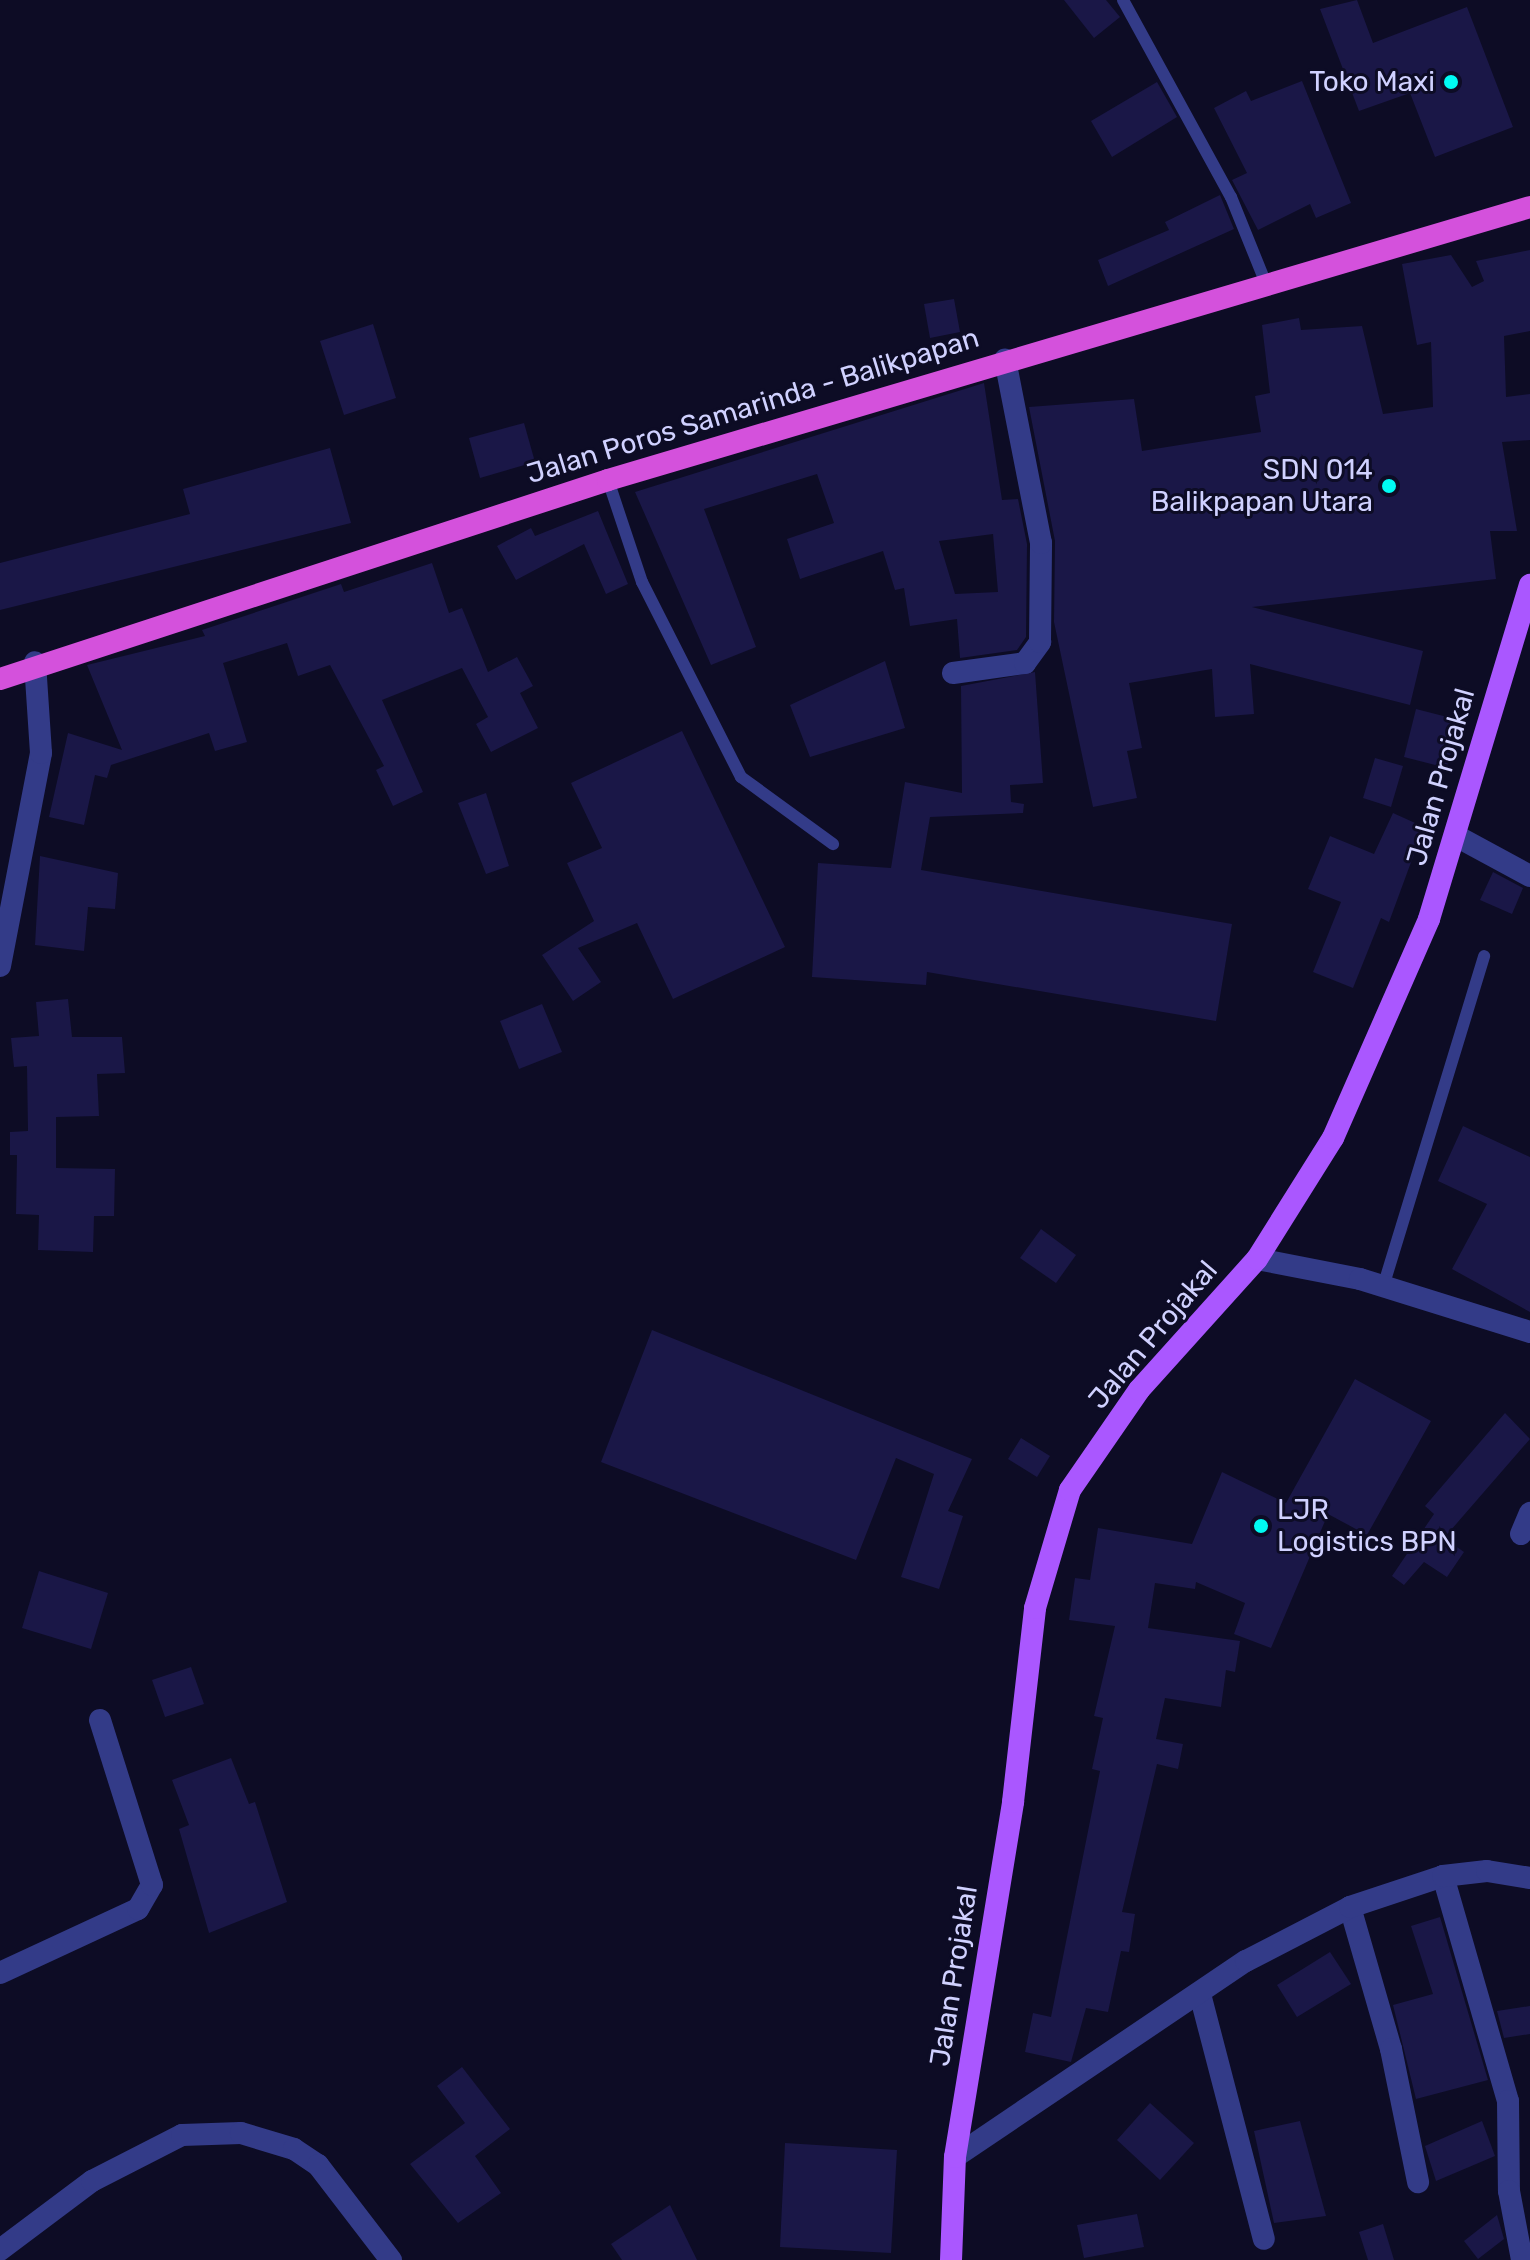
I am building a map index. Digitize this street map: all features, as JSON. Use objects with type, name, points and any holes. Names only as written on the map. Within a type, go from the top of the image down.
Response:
[{"type":"highway","name":"Jalan Poros Samarinda - Balikpapan","points":[[0,679],[35,662],[608,480],[1530,207]]},
{"type":"main road","name":"Jalan Projakal","points":[[951,2260],[955,2157],[1013,1802],[1035,1608],[1070,1490],[1139,1390],[1257,1259],[1333,1138],[1458,837],[1530,585]]},
{"type":"street","points":[[953,673],[1025,663],[1040,642],[1041,543],[1005,360]]},
{"type":"street","points":[[0,966],[41,753],[35,662]]},
{"type":"street","points":[[1458,837],[1530,876]]},
{"type":"street","points":[[1257,1259],[1383,1287],[1530,1332]]},
{"type":"street","points":[[0,1973],[138,1909],[152,1885],[100,1720]]},
{"type":"street","points":[[955,2157],[1246,1961],[1350,1907],[1443,1876],[1487,1871],[1530,1878]]},
{"type":"street","points":[[1443,1876],[1508,2101],[1509,2191],[1522,2260]]},
{"type":"street","points":[[1350,1907],[1391,2049],[1418,2182]]},
{"type":"street","points":[[1200,1994],[1264,2239]]},
{"type":"street","points":[[0,2250],[92,2181],[182,2135],[241,2133],[294,2149],[318,2165],[391,2260]]},
{"type":"lane","points":[[1123,0],[1231,197],[1267,286]]},
{"type":"lane","points":[[608,480],[642,582],[741,777],[833,844]]},
{"type":"lane","points":[[1383,1287],[1484,956]]},
{"type":"building","points":[[1064,0],[1106,0],[1120,17],[1094,38]]},
{"type":"building","name":"Toko Maxi","points":[[1357,0],[1373,43],[1467,7],[1513,127],[1435,157],[1410,93],[1359,111],[1320,9]]},
{"type":"building","points":[[1302,81],[1351,203],[1316,218],[1310,204],[1258,230],[1232,180],[1247,173],[1214,108],[1246,91],[1251,101]]},
{"type":"building","points":[[1157,82],[1177,117],[1112,157],[1091,121]]},
{"type":"building","points":[[1220,195],[1234,229],[1108,286],[1098,260],[1169,230],[1165,222]]},
{"type":"building","points":[[1530,250],[1530,331],[1504,336],[1506,397],[1530,394],[1530,440],[1502,442],[1517,531],[1490,531],[1496,579],[1252,607],[1423,651],[1410,705],[1250,664],[1254,714],[1215,717],[1212,669],[1129,683],[1142,748],[1127,751],[1137,798],[1093,807],[1054,622],[1055,541],[1029,407],[1134,399],[1142,451],[1261,432],[1255,396],[1270,393],[1262,325],[1299,318],[1301,330],[1362,326],[1383,414],[1433,407],[1431,342],[1417,345],[1402,264],[1451,255],[1472,287],[1484,281],[1476,261]]},
{"type":"building","points":[[954,299],[960,332],[930,338],[924,304]]},
{"type":"building","points":[[373,324],[396,398],[344,415],[320,341]]},
{"type":"building","points":[[984,383],[1002,500],[1018,499],[1027,544],[1026,637],[1017,650],[960,658],[957,619],[910,626],[904,588],[895,590],[883,551],[800,579],[787,539],[834,523],[817,474],[704,509],[756,647],[711,665],[635,492]],"holes":[[[993,534],[998,592],[955,594],[939,541]]]},
{"type":"building","points":[[524,423],[535,462],[480,478],[469,438]]},
{"type":"building","points":[[330,448],[351,523],[0,610],[0,563],[190,514],[183,489]]},
{"type":"building","points":[[598,511],[628,584],[606,594],[584,544],[516,580],[497,546],[531,528],[535,536]]},
{"type":"building","points":[[432,563],[449,613],[462,608],[488,672],[517,657],[533,686],[520,693],[538,728],[491,752],[476,724],[488,717],[462,668],[382,700],[423,792],[393,806],[376,770],[384,766],[330,665],[298,676],[287,643],[223,663],[247,742],[215,751],[209,733],[111,765],[107,778],[95,775],[84,825],[49,817],[68,733],[122,750],[87,665],[205,636],[202,630],[341,584],[344,592]]},
{"type":"building","points":[[885,661],[905,728],[810,757],[790,705]]},
{"type":"building","points":[[1035,672],[1043,783],[1010,785],[1011,802],[1024,804],[1023,813],[930,817],[921,870],[1232,924],[1216,1021],[927,972],[926,985],[812,977],[818,863],[891,868],[905,782],[962,793],[961,686]]},
{"type":"building","points":[[1416,709],[1459,720],[1447,768],[1404,757]]},
{"type":"building","points":[[682,731],[785,947],[673,999],[637,923],[578,948],[601,982],[573,1001],[542,955],[594,921],[567,863],[602,848],[571,783]]},
{"type":"building","points":[[1375,758],[1403,766],[1391,807],[1363,798]]},
{"type":"building","points":[[486,793],[509,866],[486,874],[458,803]]},
{"type":"building","points":[[1393,813],[1424,827],[1389,922],[1381,918],[1353,988],[1313,972],[1341,902],[1308,889],[1330,836],[1374,854]]},
{"type":"building","points":[[40,856],[118,873],[115,909],[88,907],[84,951],[35,945]]},
{"type":"building","points":[[1493,872],[1523,888],[1512,914],[1480,900]]},
{"type":"building","points":[[68,999],[72,1037],[122,1037],[125,1073],[97,1074],[99,1116],[56,1117],[56,1168],[115,1169],[114,1216],[94,1216],[93,1252],[38,1250],[39,1215],[16,1214],[17,1155],[10,1155],[10,1132],[28,1131],[27,1066],[14,1067],[11,1038],[39,1036],[36,1002]]},
{"type":"building","points":[[542,1004],[562,1052],[519,1069],[500,1021]]},
{"type":"building","points":[[1463,1126],[1530,1157],[1530,1312],[1452,1269],[1487,1204],[1438,1181]]},
{"type":"building","points":[[1041,1229],[1076,1255],[1056,1283],[1020,1258]]},
{"type":"building","points":[[652,1330],[972,1459],[948,1511],[963,1516],[939,1589],[901,1577],[934,1474],[896,1458],[856,1560],[601,1462]]},
{"type":"building","points":[[1355,1379],[1431,1421],[1367,1535],[1328,1514],[1271,1648],[1234,1634],[1245,1603],[1196,1582],[1195,1589],[1155,1583],[1148,1628],[1240,1641],[1235,1672],[1226,1670],[1221,1707],[1165,1698],[1156,1739],[1183,1744],[1178,1769],[1157,1764],[1122,1912],[1135,1914],[1129,1952],[1121,1951],[1108,2012],[1086,2008],[1071,2062],[1025,2052],[1033,2013],[1051,2017],[1100,1771],[1092,1769],[1103,1718],[1094,1716],[1115,1626],[1069,1620],[1075,1578],[1090,1580],[1098,1528],[1192,1544],[1222,1472],[1286,1503]]},
{"type":"building","points":[[1505,1413],[1530,1439],[1444,1538],[1464,1552],[1447,1577],[1424,1562],[1404,1585],[1392,1576],[1434,1514],[1425,1506]]},
{"type":"building","points":[[1021,1438],[1050,1456],[1037,1477],[1008,1459]]},
{"type":"building","points":[[39,1571],[108,1593],[91,1649],[22,1628]]},
{"type":"building","points":[[191,1667],[204,1704],[165,1717],[152,1680]]},
{"type":"building","points":[[231,1758],[249,1804],[255,1802],[287,1902],[209,1933],[179,1829],[189,1825],[172,1780]]},
{"type":"building","points":[[1440,1917],[1488,2080],[1416,2099],[1393,2005],[1433,1994],[1411,1926]]},
{"type":"building","points":[[1330,1952],[1351,1984],[1297,2017],[1277,1985]]},
{"type":"building","points":[[1530,2006],[1530,2034],[1504,2038],[1497,2011]]},
{"type":"building","points":[[462,2067],[510,2129],[475,2156],[501,2193],[458,2223],[410,2164],[465,2123],[437,2086]]},
{"type":"building","points":[[1150,2103],[1194,2143],[1160,2180],[1117,2140]]},
{"type":"building","points":[[1300,2121],[1326,2216],[1274,2223],[1254,2131]]},
{"type":"building","points":[[1482,2121],[1495,2156],[1436,2181],[1425,2146]]},
{"type":"building","points":[[785,2143],[897,2150],[891,2253],[780,2247]]},
{"type":"building","points":[[670,2205],[697,2260],[622,2260],[611,2244]]},
{"type":"building","points":[[1137,2214],[1144,2247],[1084,2258],[1077,2225]]},
{"type":"building","points":[[1497,2215],[1504,2239],[1478,2259],[1464,2241]]},
{"type":"building","points":[[1383,2224],[1394,2260],[1368,2260],[1359,2232]]},
{"type":"place","name":"Toko Maxi","points":[[1451,82]]},
{"type":"place","name":"SDN 014 Balikpapan Utara","points":[[1389,486]]},
{"type":"place","name":"LJR Logistics BPN","points":[[1261,1526]]}]
